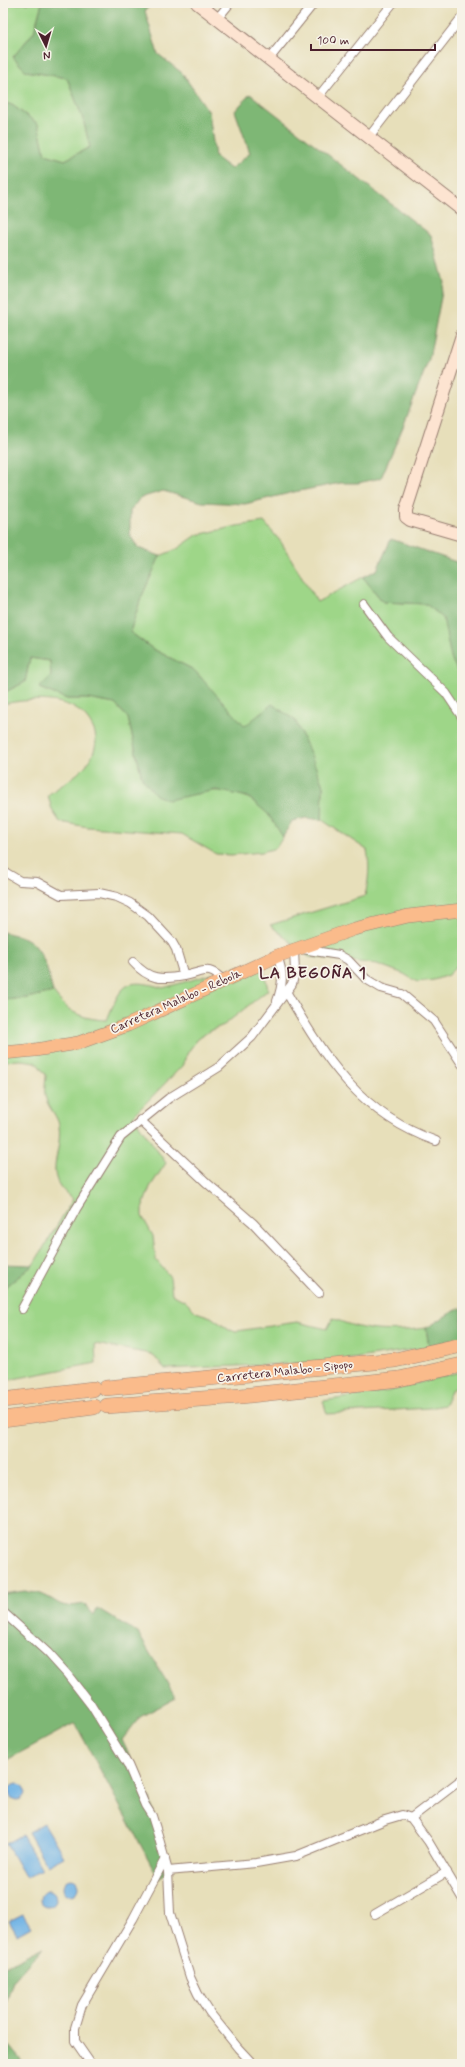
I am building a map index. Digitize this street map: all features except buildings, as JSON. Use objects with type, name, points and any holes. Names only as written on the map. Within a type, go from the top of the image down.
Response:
[{"type":"highway","name":"Carretera Malabo - Sipopo","points":[[3,1400],[395,1360],[462,1345]]},
{"type":"highway","name":"Carretera Malabo - Sipopo","points":[[3,1419],[101,1407],[241,1396],[399,1379],[462,1365]]},
{"type":"main road","name":"Carretera Malabo - Rebola","points":[[3,1053],[35,1050],[78,1043],[128,1025],[225,982],[277,956],[354,929],[408,916],[462,910]]},
{"type":"street","points":[[197,3],[213,12],[368,138],[462,210]]},
{"type":"street","points":[[213,12],[230,3]]},
{"type":"street","points":[[270,59],[314,3]]},
{"type":"street","points":[[318,97],[393,3]]},
{"type":"street","points":[[368,138],[462,17]]},
{"type":"street","points":[[462,335],[406,510],[406,517],[410,520],[462,535]]},
{"type":"street","points":[[364,604],[388,637],[446,693],[462,717]]},
{"type":"street","points":[[3,871],[20,881],[37,882],[61,895],[99,893],[117,897],[130,903],[148,916],[172,942],[176,949],[184,976]]},
{"type":"street","points":[[22,1309],[76,1209],[121,1137],[140,1120],[169,1098],[219,1067],[252,1037],[275,1006],[287,993],[295,978],[296,949],[339,955],[348,960],[366,979],[381,988],[402,994],[434,1021],[462,1064]]},
{"type":"street","points":[[275,1006],[283,984],[281,967],[277,956]]},
{"type":"street","points":[[133,962],[140,970],[150,976],[167,978],[184,976],[209,970],[215,971],[225,982]]},
{"type":"street","points":[[287,993],[331,1063],[350,1087],[400,1126],[436,1141]]},
{"type":"street","points":[[140,1120],[207,1183],[253,1223],[319,1293]]},
{"type":"street","points":[[3,1612],[48,1653],[91,1705],[128,1765],[145,1805],[152,1816],[165,1859],[168,1871],[170,1913],[190,1977],[198,1994],[210,2013],[253,2064]]},
{"type":"street","points":[[411,1818],[462,1779]]},
{"type":"street","points":[[168,1871],[256,1864],[296,1856],[385,1820],[402,1815],[411,1818],[428,1841],[462,1898]]},
{"type":"street","points":[[91,2064],[75,2041],[75,2028],[82,2005],[133,1919],[165,1859]]},
{"type":"street","points":[[375,1914],[447,1872]]},
{"type":"green space","points":[[42,3],[34,32],[13,57],[26,71],[67,78],[83,119],[90,147],[65,160],[45,154],[38,124],[12,105],[3,102],[3,4]]},
{"type":"green space","points":[[42,3],[153,3],[145,11],[158,54],[182,73],[209,112],[215,157],[231,169],[250,153],[235,111],[250,94],[431,235],[444,282],[429,359],[403,427],[381,478],[358,483],[341,483],[294,492],[245,504],[202,502],[163,491],[140,498],[130,511],[130,535],[138,548],[160,556],[141,598],[130,632],[153,649],[194,670],[245,726],[272,704],[295,720],[323,786],[322,820],[306,818],[292,821],[283,837],[268,814],[248,797],[216,790],[168,800],[156,795],[142,778],[128,718],[115,704],[88,699],[67,699],[39,688],[51,676],[50,661],[30,658],[25,682],[3,693],[3,102],[12,105],[38,124],[45,154],[65,160],[90,147],[83,119],[67,78],[26,71],[13,57],[34,32]]},
{"type":"green space","points":[[264,522],[281,542],[317,602],[363,577],[383,602],[426,604],[444,618],[451,658],[462,680],[462,955],[458,965],[448,975],[434,980],[417,982],[404,974],[377,964],[309,957],[270,925],[365,896],[369,873],[367,850],[322,820],[323,786],[295,720],[245,727],[194,670],[153,649],[130,632],[141,598],[160,556],[177,549],[197,535],[237,526]]},
{"type":"green space","points":[[391,539],[462,564],[462,680],[451,658],[443,618],[426,604],[383,602],[363,577],[377,570]]},
{"type":"green space","points":[[30,658],[50,661],[51,676],[39,688],[67,699],[88,699],[115,704],[128,718],[142,778],[168,800],[208,791],[233,792],[245,796],[268,814],[283,837],[276,848],[262,852],[231,855],[216,854],[182,834],[88,827],[60,822],[52,810],[48,795],[73,777],[86,765],[94,752],[96,737],[93,728],[86,717],[77,709],[66,704],[41,700],[3,704],[3,693],[25,682]]},
{"type":"green space","points":[[3,932],[25,938],[37,948],[47,969],[53,992],[27,998],[3,1000]]},
{"type":"green space","points":[[262,960],[268,990],[224,1025],[209,1031],[197,1040],[188,1052],[182,1066],[133,1116],[166,1163],[150,1187],[142,1209],[142,1216],[153,1236],[156,1260],[170,1277],[172,1294],[185,1301],[196,1312],[211,1317],[229,1330],[237,1331],[297,1322],[327,1329],[333,1318],[367,1329],[390,1331],[426,1328],[429,1347],[332,1362],[165,1369],[152,1354],[95,1344],[96,1363],[3,1381],[3,1289],[33,1265],[73,1199],[57,1182],[55,1174],[59,1126],[45,1096],[46,1075],[36,1062],[21,1060],[3,1061],[3,1000],[27,998],[53,992],[64,1005],[76,1014],[90,1018],[107,1020],[116,999],[126,987],[132,984],[140,983],[163,988]]},
{"type":"green space","points":[[3,1264],[33,1265],[3,1289]]},
{"type":"green space","points":[[462,1308],[462,1339],[429,1347],[426,1328]]},
{"type":"green space","points":[[462,1371],[462,1382],[451,1391],[445,1405],[429,1408],[327,1414],[323,1401],[389,1391]]},
{"type":"green space","points":[[25,1591],[41,1594],[64,1605],[69,1606],[84,1604],[94,1615],[97,1608],[138,1633],[176,1698],[140,1717],[122,1740],[150,1799],[168,1871],[159,1879],[75,1723],[3,1762],[3,1594]]},
{"type":"green space","points":[[43,1947],[13,1981],[3,2013],[3,1967]]},
{"type":"green space","points":[[3,2037],[4,2040],[24,2064],[3,2064]]},
{"type":"water","points":[[14,1784],[20,1784],[25,1789],[23,1798],[20,1800],[14,1800],[9,1795],[9,1789]]},
{"type":"water","points":[[44,1823],[64,1857],[47,1866],[28,1832]]},
{"type":"water","points":[[22,1835],[42,1869],[26,1878],[6,1844]]},
{"type":"water","points":[[68,1879],[74,1879],[79,1884],[77,1893],[74,1895],[68,1895],[63,1890],[63,1884]]},
{"type":"water","points":[[45,1891],[51,1891],[56,1896],[54,1905],[51,1907],[45,1907],[40,1902],[40,1896]]},
{"type":"water","points":[[23,1914],[31,1927],[17,1935],[9,1921]]},
{"type":"district","name":"LA BEGOÑA 1","points":[[313,973]]}]
